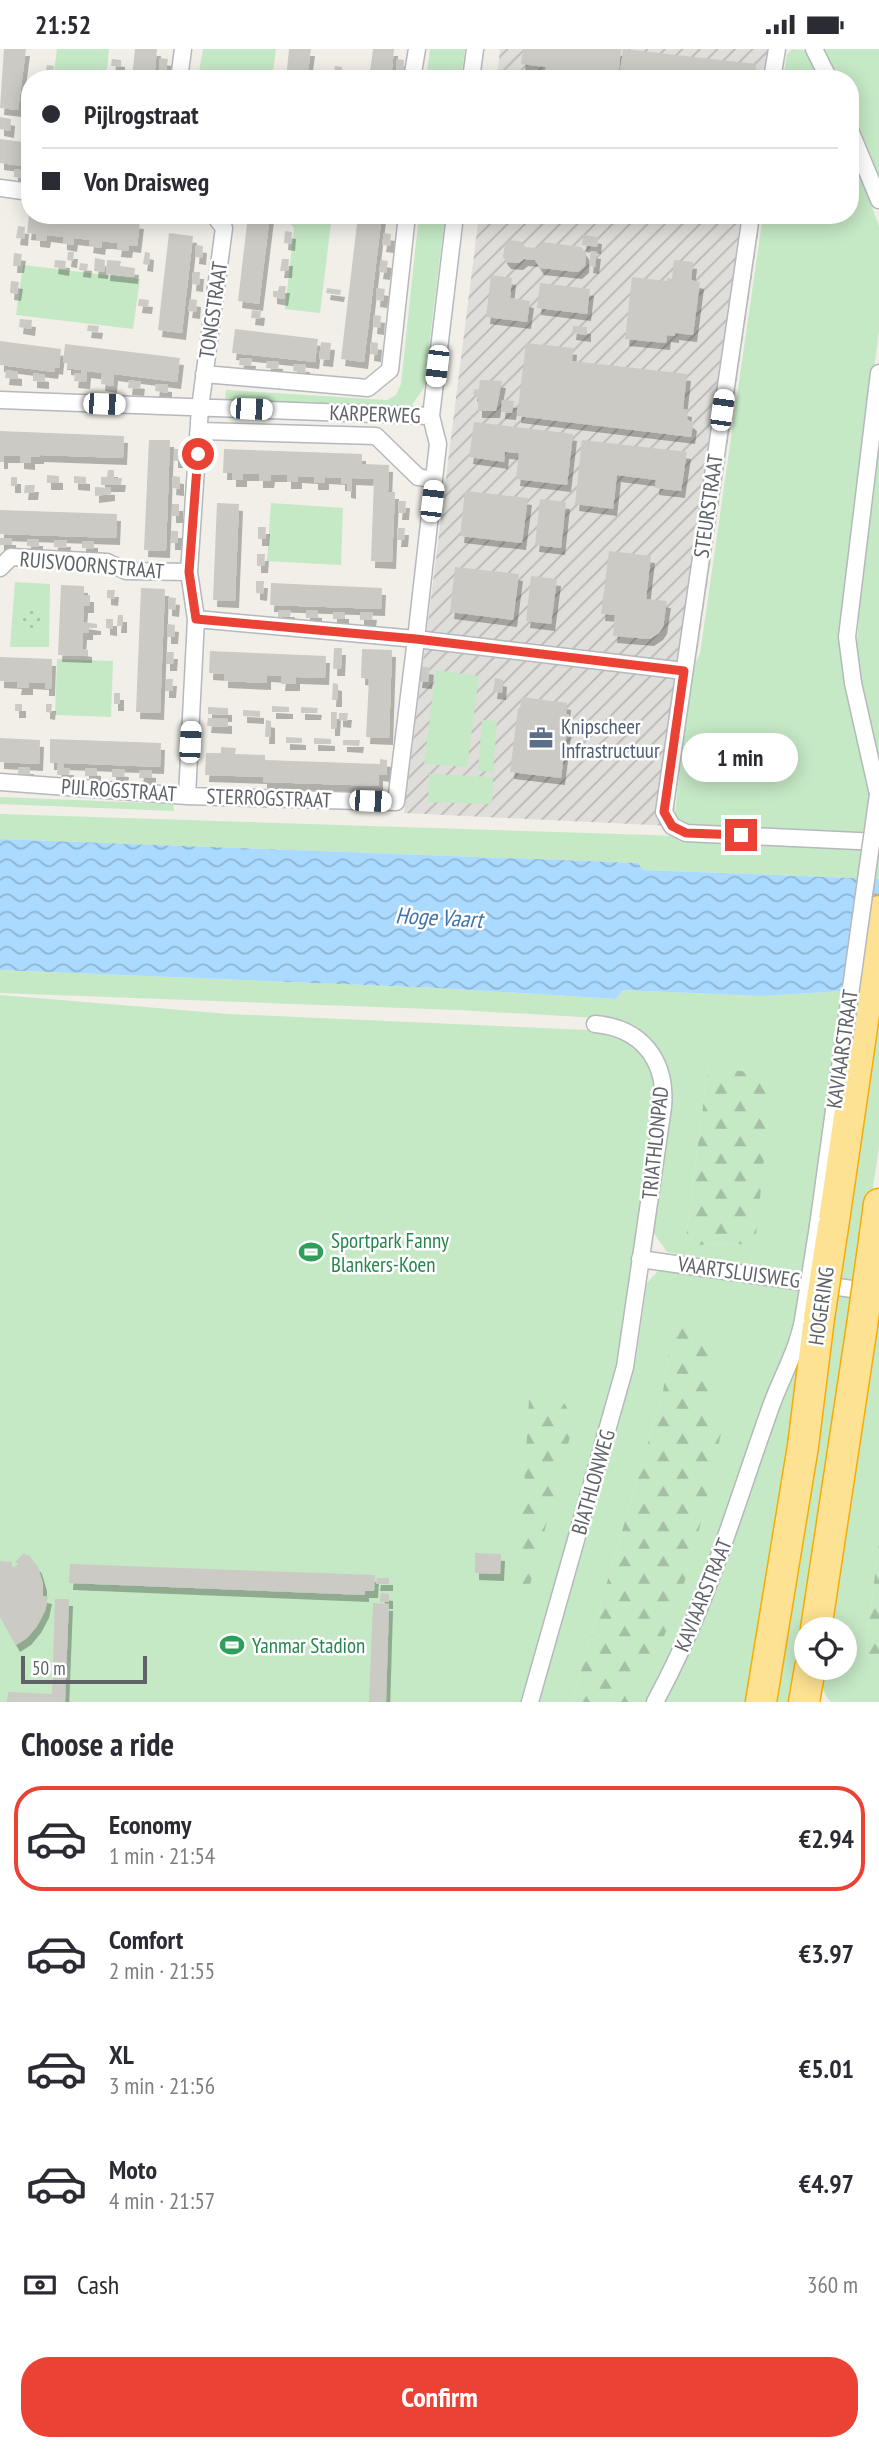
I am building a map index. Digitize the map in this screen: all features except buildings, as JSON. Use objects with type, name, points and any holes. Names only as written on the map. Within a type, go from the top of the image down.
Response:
[{"type":"highway","name":"HOGERING","points":[[761,1702],[803,1446],[811,1316],[852,1039],[879,911]]},
{"type":"highway","name":"HOGERING","points":[[818,1617],[879,1204]]},
{"type":"street","points":[[180,70],[183,49]]},
{"type":"street","points":[[414,70],[417,49]]},
{"type":"street","points":[[472,70],[475,49]]},
{"type":"street","points":[[774,70],[777,49]]},
{"type":"street","points":[[814,49],[824,70]]},
{"type":"street","points":[[859,152],[879,200]]},
{"type":"street","points":[[0,188],[21,191]]},
{"type":"street","name":"TONGSTRAAT","points":[[200,408],[224,228],[221,224]]},
{"type":"street","points":[[204,374],[368,388],[390,370],[406,224]]},
{"type":"street","name":"KARPERWEG","points":[[0,401],[431,416],[454,224]]},
{"type":"street","name":"STEURSTRAAT","points":[[750,224],[664,812],[672,826],[686,833],[879,842]]},
{"type":"street","name":"KAVIAARSTRAAT","points":[[852,1039],[878,794],[853,683],[848,637],[879,373]]},
{"type":"street","name":"PIJLROGSTRAAT","points":[[0,782],[187,796],[196,619],[189,572],[200,408]]},
{"type":"street","points":[[416,639],[438,444],[431,416]]},
{"type":"street","points":[[200,431],[376,436],[418,477],[434,480]]},
{"type":"street","name":"RUISVOORNSTRAAT","points":[[0,568],[11,557],[107,562],[126,571],[189,572]]},
{"type":"street","points":[[196,619],[416,639],[684,671]]},
{"type":"street","name":"STERROGSTRAAT","points":[[187,796],[396,802],[416,639]]},
{"type":"street","name":"TRIATHLONPAD","points":[[595,1024],[617,1028],[633,1035],[655,1060],[664,1084],[663,1107],[640,1259]]},
{"type":"street","name":"VAARTSLUISWEG","points":[[640,1259],[879,1293]]},
{"type":"street","name":"BIATHLONWEG","points":[[530,1702],[625,1367],[640,1259]]},
{"type":"street","name":"KAVIAARSTRAAT","points":[[654,1702],[691,1629],[719,1562],[773,1401],[811,1316]]},
{"type":"shaded area","points":[[500,49],[785,49],[782,70],[498,70]]},
{"type":"shaded area","points":[[478,224],[760,224],[672,826],[404,813]]},
{"type":"green space","points":[[57,49],[109,49],[107,70],[54,70]]},
{"type":"green space","points":[[203,49],[276,49],[273,70],[199,70]]},
{"type":"green space","points":[[430,49],[465,49],[462,70],[427,70]]},
{"type":"green space","points":[[792,49],[809,51],[817,70],[784,70],[787,54]]},
{"type":"green space","points":[[824,49],[879,49],[879,178],[859,128],[859,70],[834,70]]},
{"type":"green space","points":[[859,172],[879,226],[879,331],[841,626],[873,795],[866,835],[688,827],[676,820],[689,686],[692,669],[700,654],[762,224],[859,224]]},
{"type":"green space","points":[[291,224],[331,224],[320,313],[285,309],[294,228]]},
{"type":"green space","points":[[418,224],[444,224],[424,388],[411,406],[400,408],[225,400],[226,390],[387,400],[396,395],[401,384]]},
{"type":"green space","points":[[23,265],[140,279],[133,329],[16,315]]},
{"type":"green space","points":[[879,437],[879,765],[856,653],[864,558]]},
{"type":"green space","points":[[271,503],[343,508],[341,565],[267,561]]},
{"type":"green space","points":[[15,582],[50,584],[49,647],[10,647]]},
{"type":"green space","points":[[22,610],[44,611],[43,631],[21,629]]},
{"type":"green space","points":[[57,659],[113,661],[111,717],[55,715]]},
{"type":"green space","points":[[436,670],[479,676],[467,767],[424,764]]},
{"type":"green space","points":[[482,720],[497,721],[493,772],[478,771]]},
{"type":"green space","points":[[429,774],[493,777],[492,804],[428,802]]},
{"type":"green space","points":[[0,797],[173,804],[174,811],[0,804]]},
{"type":"green space","points":[[0,814],[651,835],[879,847],[879,879],[643,870],[638,863],[0,839]]},
{"type":"green space","points":[[0,970],[438,988],[616,999],[623,990],[760,996],[844,991],[804,1276],[667,1252],[653,1232],[671,1084],[665,1064],[639,1030],[599,1018],[0,993]],"holes":[[[708,1067],[755,1244],[685,1245]]]},
{"type":"green space","points":[[879,992],[879,1146],[859,1284],[837,1281]]},
{"type":"green space","name":"Sportpark Fanny Blankers-Koen","points":[[0,995],[229,1014],[610,1031],[644,1056],[654,1075],[656,1117],[619,1364],[524,1702],[0,1702]]},
{"type":"green space","points":[[708,1067],[773,1075],[755,1244],[685,1245]]},
{"type":"green space","points":[[673,1269],[802,1290],[796,1337],[717,1553],[650,1702],[629,1702],[659,1645],[723,1424],[708,1418],[693,1322],[674,1318],[663,1391],[572,1702],[539,1702],[636,1358],[647,1283],[658,1271]]},
{"type":"green space","points":[[835,1295],[857,1298],[808,1617],[794,1617],[794,1680],[798,1680],[795,1702],[773,1702]]},
{"type":"green space","points":[[879,1301],[879,1543],[865,1654],[879,1660],[879,1702],[831,1702],[828,1698],[822,1680],[857,1680],[857,1617],[829,1617]]},
{"type":"green space","points":[[674,1317],[693,1322],[714,1340],[708,1418],[723,1424],[698,1536],[668,1627],[629,1702],[572,1702],[663,1391]]},
{"type":"green space","points":[[809,1335],[748,1702],[664,1702],[711,1602],[784,1386]]},
{"type":"green space","points":[[529,1400],[565,1404],[574,1422],[528,1592],[518,1592]]},
{"type":"green space","points":[[879,1543],[879,1660],[865,1654]]},
{"type":"water","name":"Hoge Vaart","points":[[0,839],[638,863],[643,870],[879,879],[879,992],[844,991],[760,996],[623,990],[616,999],[438,988],[0,970]]},
{"type":"place","name":"Knipscheer Infrastructuur","points":[[541,738]]},
{"type":"place","name":"Sportpark Fanny Blankers-Koen","points":[[311,1252]]},
{"type":"place","name":"Yanmar Stadion","points":[[232,1645]]},
{"type":"route","points":[[198,454],[189,572],[196,619],[416,639],[684,671],[664,812],[672,826],[686,833],[741,835]]}]
